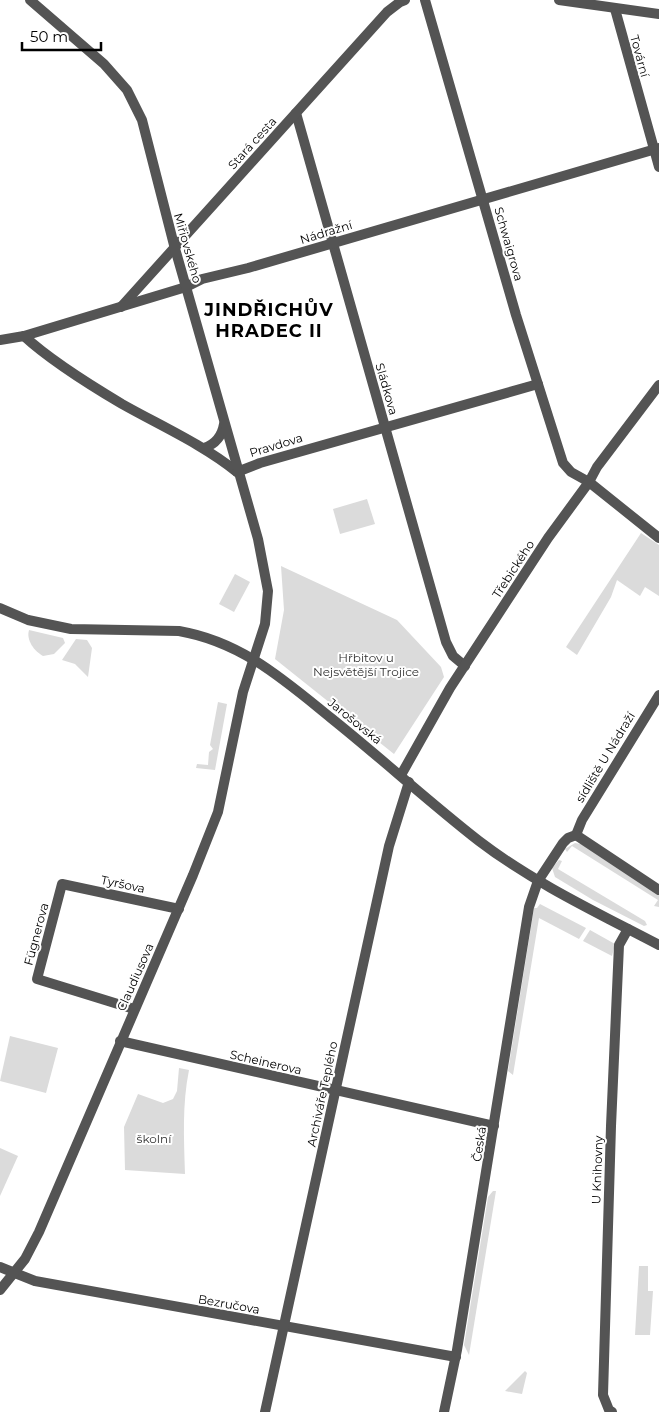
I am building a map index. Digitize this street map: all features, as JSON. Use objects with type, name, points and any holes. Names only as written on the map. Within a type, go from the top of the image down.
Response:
[{"type":"street","name":"Miřiovského","points":[[30,0],[104,64],[126,90],[136,105],[142,120],[174,245],[237,472],[258,539],[268,591],[265,624],[254,658]]},
{"type":"street","name":"Schwaigrova","points":[[425,0],[496,244],[563,463],[571,472],[589,482]]},
{"type":"street","points":[[559,0],[659,14]]},
{"type":"street","name":"Stará cesta","points":[[121,307],[174,245],[184,238],[386,12],[401,1]]},
{"type":"street","name":"Tovární","points":[[615,9],[657,149],[659,167]]},
{"type":"street","name":"Sládkova","points":[[296,112],[446,642],[453,656],[465,666]]},
{"type":"street","name":"Nádražní","points":[[0,340],[24,336],[186,287],[202,279],[657,149]]},
{"type":"street","points":[[24,336],[37,348],[120,403],[204,448],[237,472]]},
{"type":"street","name":"Pravdova","points":[[237,472],[254,464],[538,384]]},
{"type":"street","name":"Třebického","points":[[405,778],[465,666],[548,538],[589,482],[597,466],[659,385]]},
{"type":"street","points":[[204,448],[217,441],[223,431],[224,423]]},
{"type":"street","points":[[589,482],[659,538]]},
{"type":"street","name":"Jarošovská","points":[[0,608],[28,620],[70,629],[179,631],[196,634],[254,658],[405,778],[480,841],[538,881],[659,945]]},
{"type":"street","name":"Claudiusova","points":[[0,1290],[15,1274],[39,1232],[120,1041],[179,909],[218,812],[243,692],[254,658]]},
{"type":"street","name":"sídliště U Nádraží","points":[[538,881],[563,843],[568,838],[576,835],[582,820],[659,695]]},
{"type":"street","name":"Archiváře Teplého","points":[[265,1412],[405,778]]},
{"type":"street","points":[[576,835],[659,890]]},
{"type":"street","name":"Česká","points":[[444,1412],[456,1357],[529,907],[538,881]]},
{"type":"street","name":"Tyršova","points":[[62,884],[179,909]]},
{"type":"street","name":"Fügnerova","points":[[62,884],[37,980],[134,1009]]},
{"type":"street","name":"U Knihovny","points":[[612,1412],[608,1410],[604,1395],[611,1118],[620,944],[628,929]]},
{"type":"street","name":"Scheinerova","points":[[120,1041],[494,1126]]},
{"type":"street","name":"Bezručova","points":[[0,1267],[35,1281],[456,1357]]},
{"type":"green space","points":[[367,499],[375,524],[340,534],[333,509]]},
{"type":"green space","points":[[641,533],[659,545],[659,596],[645,587],[640,596],[617,580],[611,597],[577,655],[566,647]]},
{"type":"green space","name":"Hřbitov u Nejsvětější Trojice","points":[[281,566],[397,620],[441,667],[444,677],[394,754],[275,659],[284,610]]},
{"type":"green space","points":[[235,574],[250,582],[234,612],[219,604]]},
{"type":"green space","points":[[29,630],[63,638],[65,643],[54,654],[43,656],[32,645],[28,634]]},
{"type":"green space","points":[[76,639],[87,640],[92,648],[88,677],[75,664],[62,660]]},
{"type":"green space","points":[[218,702],[227,704],[215,770],[196,768],[197,764],[208,765],[209,752],[213,749],[210,745]]},
{"type":"green space","points":[[575,843],[581,844],[659,892],[659,907],[654,906],[658,900],[572,846],[567,852],[565,849]]},
{"type":"green space","points":[[559,860],[562,861],[558,869],[645,921],[647,925],[644,926],[593,900],[555,877],[552,868]]},
{"type":"green space","points":[[540,904],[586,928],[579,939],[539,918],[513,1075],[508,1071],[534,908],[537,908]]},
{"type":"green space","points":[[590,930],[615,944],[612,956],[583,941]]},
{"type":"green space","points":[[10,1036],[58,1048],[46,1093],[0,1081]]},
{"type":"green space","name":"školní","points":[[179,1068],[189,1070],[184,1109],[185,1174],[125,1170],[124,1127],[138,1094],[163,1103],[173,1099],[177,1091]]},
{"type":"green space","points":[[0,1148],[18,1156],[0,1196]]},
{"type":"green space","points":[[493,1191],[496,1191],[469,1355],[464,1345],[488,1197]]},
{"type":"green space","points":[[639,1266],[648,1266],[648,1291],[653,1291],[650,1335],[635,1335]]},
{"type":"green space","points":[[525,1371],[527,1373],[522,1394],[505,1391]]},
{"type":"district","name":"JINDŘICHŮV HRADEC II","points":[[269,320]]}]
